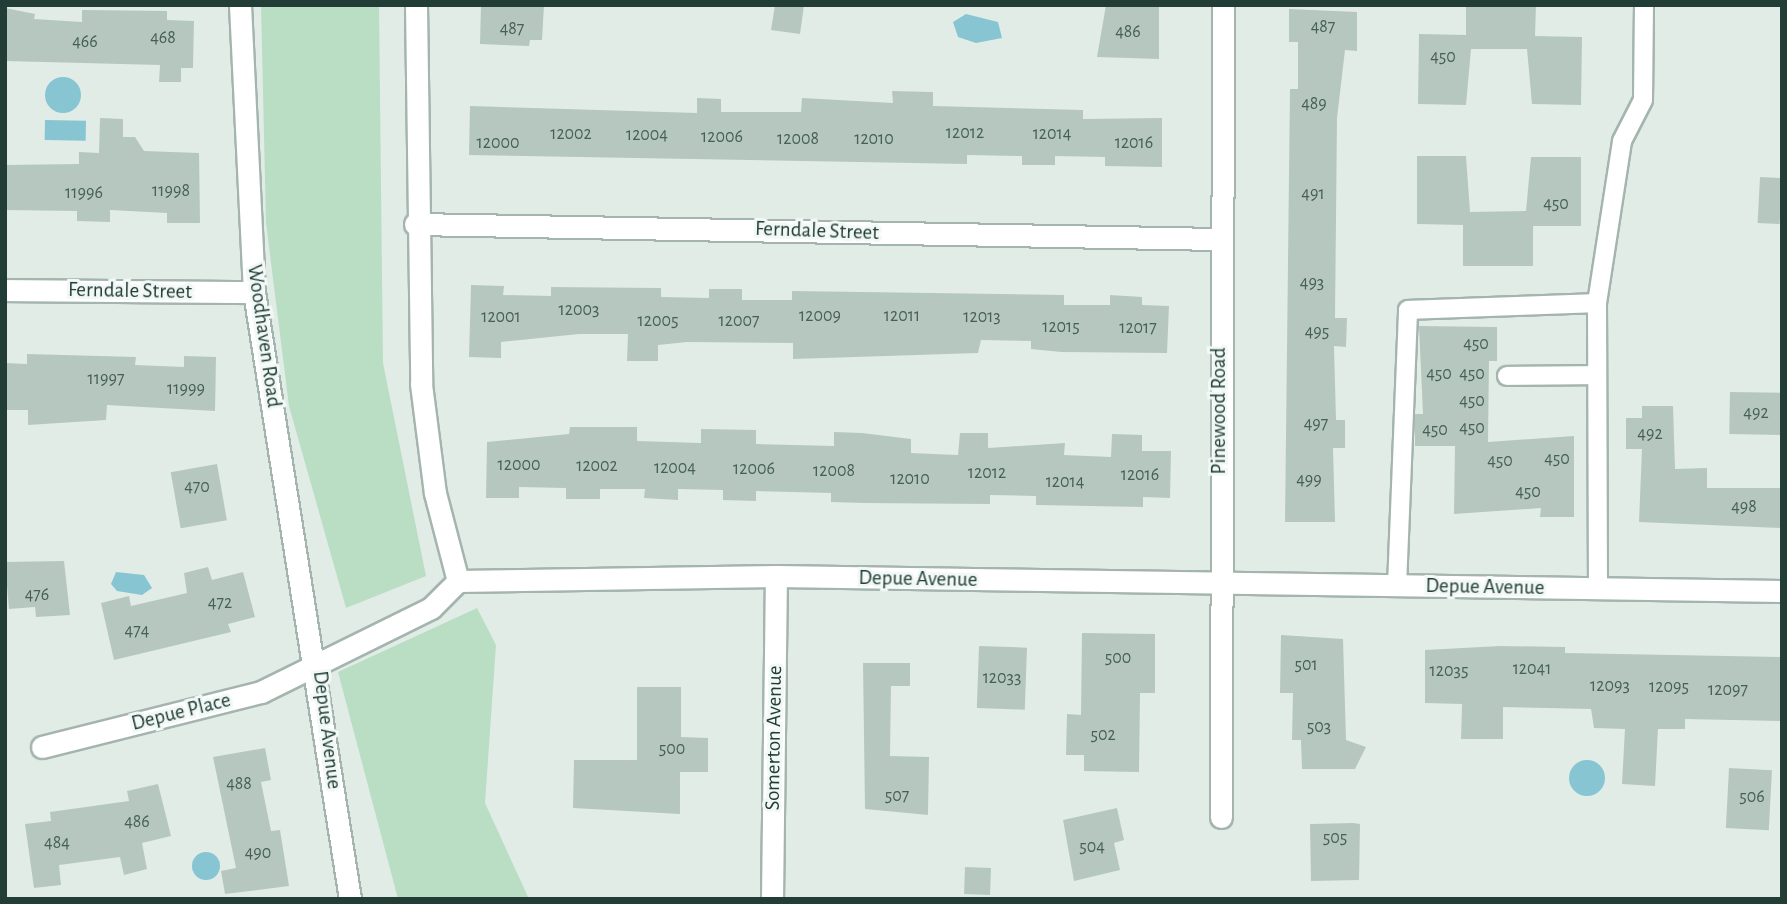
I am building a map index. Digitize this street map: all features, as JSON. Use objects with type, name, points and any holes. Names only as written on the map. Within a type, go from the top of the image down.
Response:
[{"type":"street","name":"Woodhaven Road","points":[[240,5],[254,292],[316,663]]},
{"type":"street","points":[[416,5],[415,224],[421,384],[435,492],[458,581]]},
{"type":"street","name":"Pinewood Road","points":[[1221,817],[1218,583],[1223,5]]},
{"type":"street","name":"Ferndale Street","points":[[415,224],[1219,239]]},
{"type":"street","name":"Ferndale Street","points":[[5,290],[254,292]]},
{"type":"street","name":"Depue Avenue","points":[[350,899],[316,663],[430,608],[458,581],[776,576],[1782,591]]},
{"type":"street","name":"Somerton Avenue","points":[[772,899],[776,576]]},
{"type":"street","name":"Depue Place","points":[[42,747],[261,692],[316,663]]},
{"type":"lane","points":[[1598,589],[1597,303],[1622,141],[1643,100],[1644,5]]},
{"type":"lane","points":[[1397,586],[1408,310],[1597,303]]},
{"type":"lane","points":[[1507,376],[1597,376]]},
{"type":"green space","points":[[261,5],[379,5],[383,363],[426,576],[346,608],[289,406],[266,223]]},
{"type":"green space","points":[[477,608],[496,645],[485,803],[529,899],[398,899],[338,672]]},
{"type":"water","points":[[966,14],[998,22],[1002,38],[976,43],[958,37],[953,22]]},
{"type":"water","points":[[63,77],[75,83],[81,95],[75,107],[63,113],[51,107],[45,95],[51,83]]},
{"type":"water","points":[[45,120],[86,121],[86,141],[45,140]]},
{"type":"water","points":[[116,572],[144,575],[152,588],[142,595],[117,591],[111,584]]},
{"type":"water","points":[[1587,760],[1599,766],[1605,778],[1599,790],[1587,796],[1575,790],[1569,778],[1575,766]]},
{"type":"water","points":[[206,852],[216,856],[220,866],[216,876],[206,880],[196,876],[192,866],[196,856]]},
{"type":"building","points":[[481,5],[544,5],[542,40],[530,40],[529,46],[480,44]]},
{"type":"building","points":[[775,5],[804,5],[800,34],[771,30]]},
{"type":"building","points":[[1106,5],[1159,5],[1159,59],[1097,57]]},
{"type":"building","points":[[1466,5],[1536,5],[1535,36],[1582,37],[1581,105],[1532,104],[1527,49],[1471,49],[1466,105],[1418,104],[1419,34],[1466,35]]},
{"type":"building","points":[[5,8],[35,14],[34,19],[82,22],[82,10],[167,11],[167,20],[194,21],[193,68],[181,68],[181,82],[159,82],[160,65],[5,61]]},
{"type":"building","points":[[1289,9],[1357,12],[1357,51],[1345,50],[1337,118],[1335,318],[1347,318],[1346,347],[1334,346],[1336,420],[1345,420],[1345,448],[1333,448],[1335,522],[1285,522],[1290,89],[1298,89],[1298,42],[1289,42]]},
{"type":"building","points":[[892,91],[933,92],[933,106],[1083,110],[1083,119],[1162,118],[1162,167],[1105,166],[1105,157],[1055,156],[1055,165],[1022,165],[1022,156],[967,155],[967,164],[469,155],[470,106],[697,113],[697,98],[721,99],[721,112],[801,112],[802,98],[893,103]]},
{"type":"building","points":[[100,118],[123,119],[123,137],[135,137],[144,151],[199,153],[200,223],[167,223],[167,213],[110,210],[110,222],[77,221],[77,211],[5,210],[5,165],[79,164],[79,152],[99,153]]},
{"type":"building","points":[[1417,156],[1466,156],[1470,212],[1526,211],[1531,157],[1581,157],[1581,226],[1533,226],[1533,266],[1463,266],[1463,225],[1417,224]]},
{"type":"building","points":[[1760,177],[1782,178],[1780,224],[1758,223]]},
{"type":"building","points":[[471,285],[504,286],[503,295],[551,296],[551,287],[661,288],[661,297],[709,298],[709,289],[742,289],[742,300],[792,300],[792,291],[1064,295],[1064,305],[1110,305],[1110,295],[1142,297],[1142,305],[1169,306],[1167,353],[1061,352],[1031,349],[1031,341],[981,340],[978,353],[793,359],[793,343],[687,342],[658,345],[658,361],[627,361],[628,334],[579,334],[501,342],[501,358],[469,357]]},
{"type":"building","points":[[1419,326],[1497,327],[1497,361],[1489,361],[1488,442],[1574,436],[1574,517],[1540,517],[1541,508],[1454,514],[1455,446],[1415,446],[1415,414],[1423,414]]},
{"type":"building","points":[[27,354],[136,357],[135,365],[184,367],[184,356],[216,357],[215,411],[107,405],[106,420],[28,425],[28,410],[5,410],[5,363],[27,364]]},
{"type":"building","points":[[1730,392],[1782,393],[1781,435],[1729,434]]},
{"type":"building","points":[[1642,406],[1673,406],[1675,469],[1707,468],[1707,488],[1782,488],[1782,528],[1639,522],[1642,449],[1626,449],[1626,418],[1642,418]]},
{"type":"building","points":[[570,427],[637,427],[637,441],[701,443],[701,429],[756,430],[756,444],[834,446],[834,432],[862,433],[911,439],[911,453],[958,455],[960,433],[988,433],[988,448],[1065,443],[1064,455],[1111,457],[1112,434],[1142,435],[1142,451],[1171,451],[1170,498],[1143,497],[1143,507],[1036,505],[1036,496],[990,495],[990,504],[863,503],[831,502],[831,493],[756,491],[756,501],[723,500],[723,490],[678,489],[678,500],[644,498],[645,489],[600,489],[600,499],[566,499],[566,488],[519,487],[519,498],[486,498],[487,442],[569,434]]},
{"type":"building","points":[[217,464],[227,520],[181,528],[171,472]]},
{"type":"building","points":[[64,561],[70,615],[36,617],[35,607],[9,609],[5,562]]},
{"type":"building","points":[[208,567],[212,580],[243,572],[255,617],[228,624],[231,632],[114,660],[101,603],[129,596],[131,606],[187,593],[184,573]]},
{"type":"building","points":[[1082,633],[1155,634],[1155,693],[1140,693],[1139,772],[1084,771],[1084,755],[1066,755],[1067,714],[1081,715]]},
{"type":"building","points":[[1281,635],[1343,639],[1346,740],[1366,747],[1355,769],[1302,769],[1301,740],[1292,740],[1293,693],[1280,693]]},
{"type":"building","points":[[979,646],[1027,648],[1025,710],[977,708]]},
{"type":"building","points":[[1500,646],[1565,647],[1565,653],[1782,657],[1782,721],[1685,719],[1685,729],[1658,729],[1655,786],[1622,784],[1625,729],[1594,728],[1591,709],[1503,707],[1503,739],[1461,739],[1462,704],[1425,703],[1425,650]]},
{"type":"building","points":[[863,663],[910,663],[910,686],[891,686],[890,756],[929,757],[928,815],[865,809]]},
{"type":"building","points":[[637,687],[681,687],[681,737],[708,738],[708,772],[680,772],[680,814],[573,808],[574,760],[637,760]]},
{"type":"building","points":[[265,748],[271,780],[261,782],[271,831],[280,830],[289,886],[225,894],[221,871],[236,868],[213,757]]},
{"type":"building","points":[[1729,768],[1772,770],[1769,830],[1726,828]]},
{"type":"building","points":[[158,784],[171,836],[142,843],[147,869],[124,875],[120,857],[59,865],[61,885],[34,888],[25,824],[51,821],[50,812],[129,801],[127,791]]},
{"type":"building","points":[[1117,808],[1124,840],[1114,843],[1120,870],[1074,881],[1063,820]]},
{"type":"building","points":[[1310,824],[1360,824],[1359,880],[1311,881]]},
{"type":"building","points":[[965,867],[991,868],[990,895],[964,894]]}]
